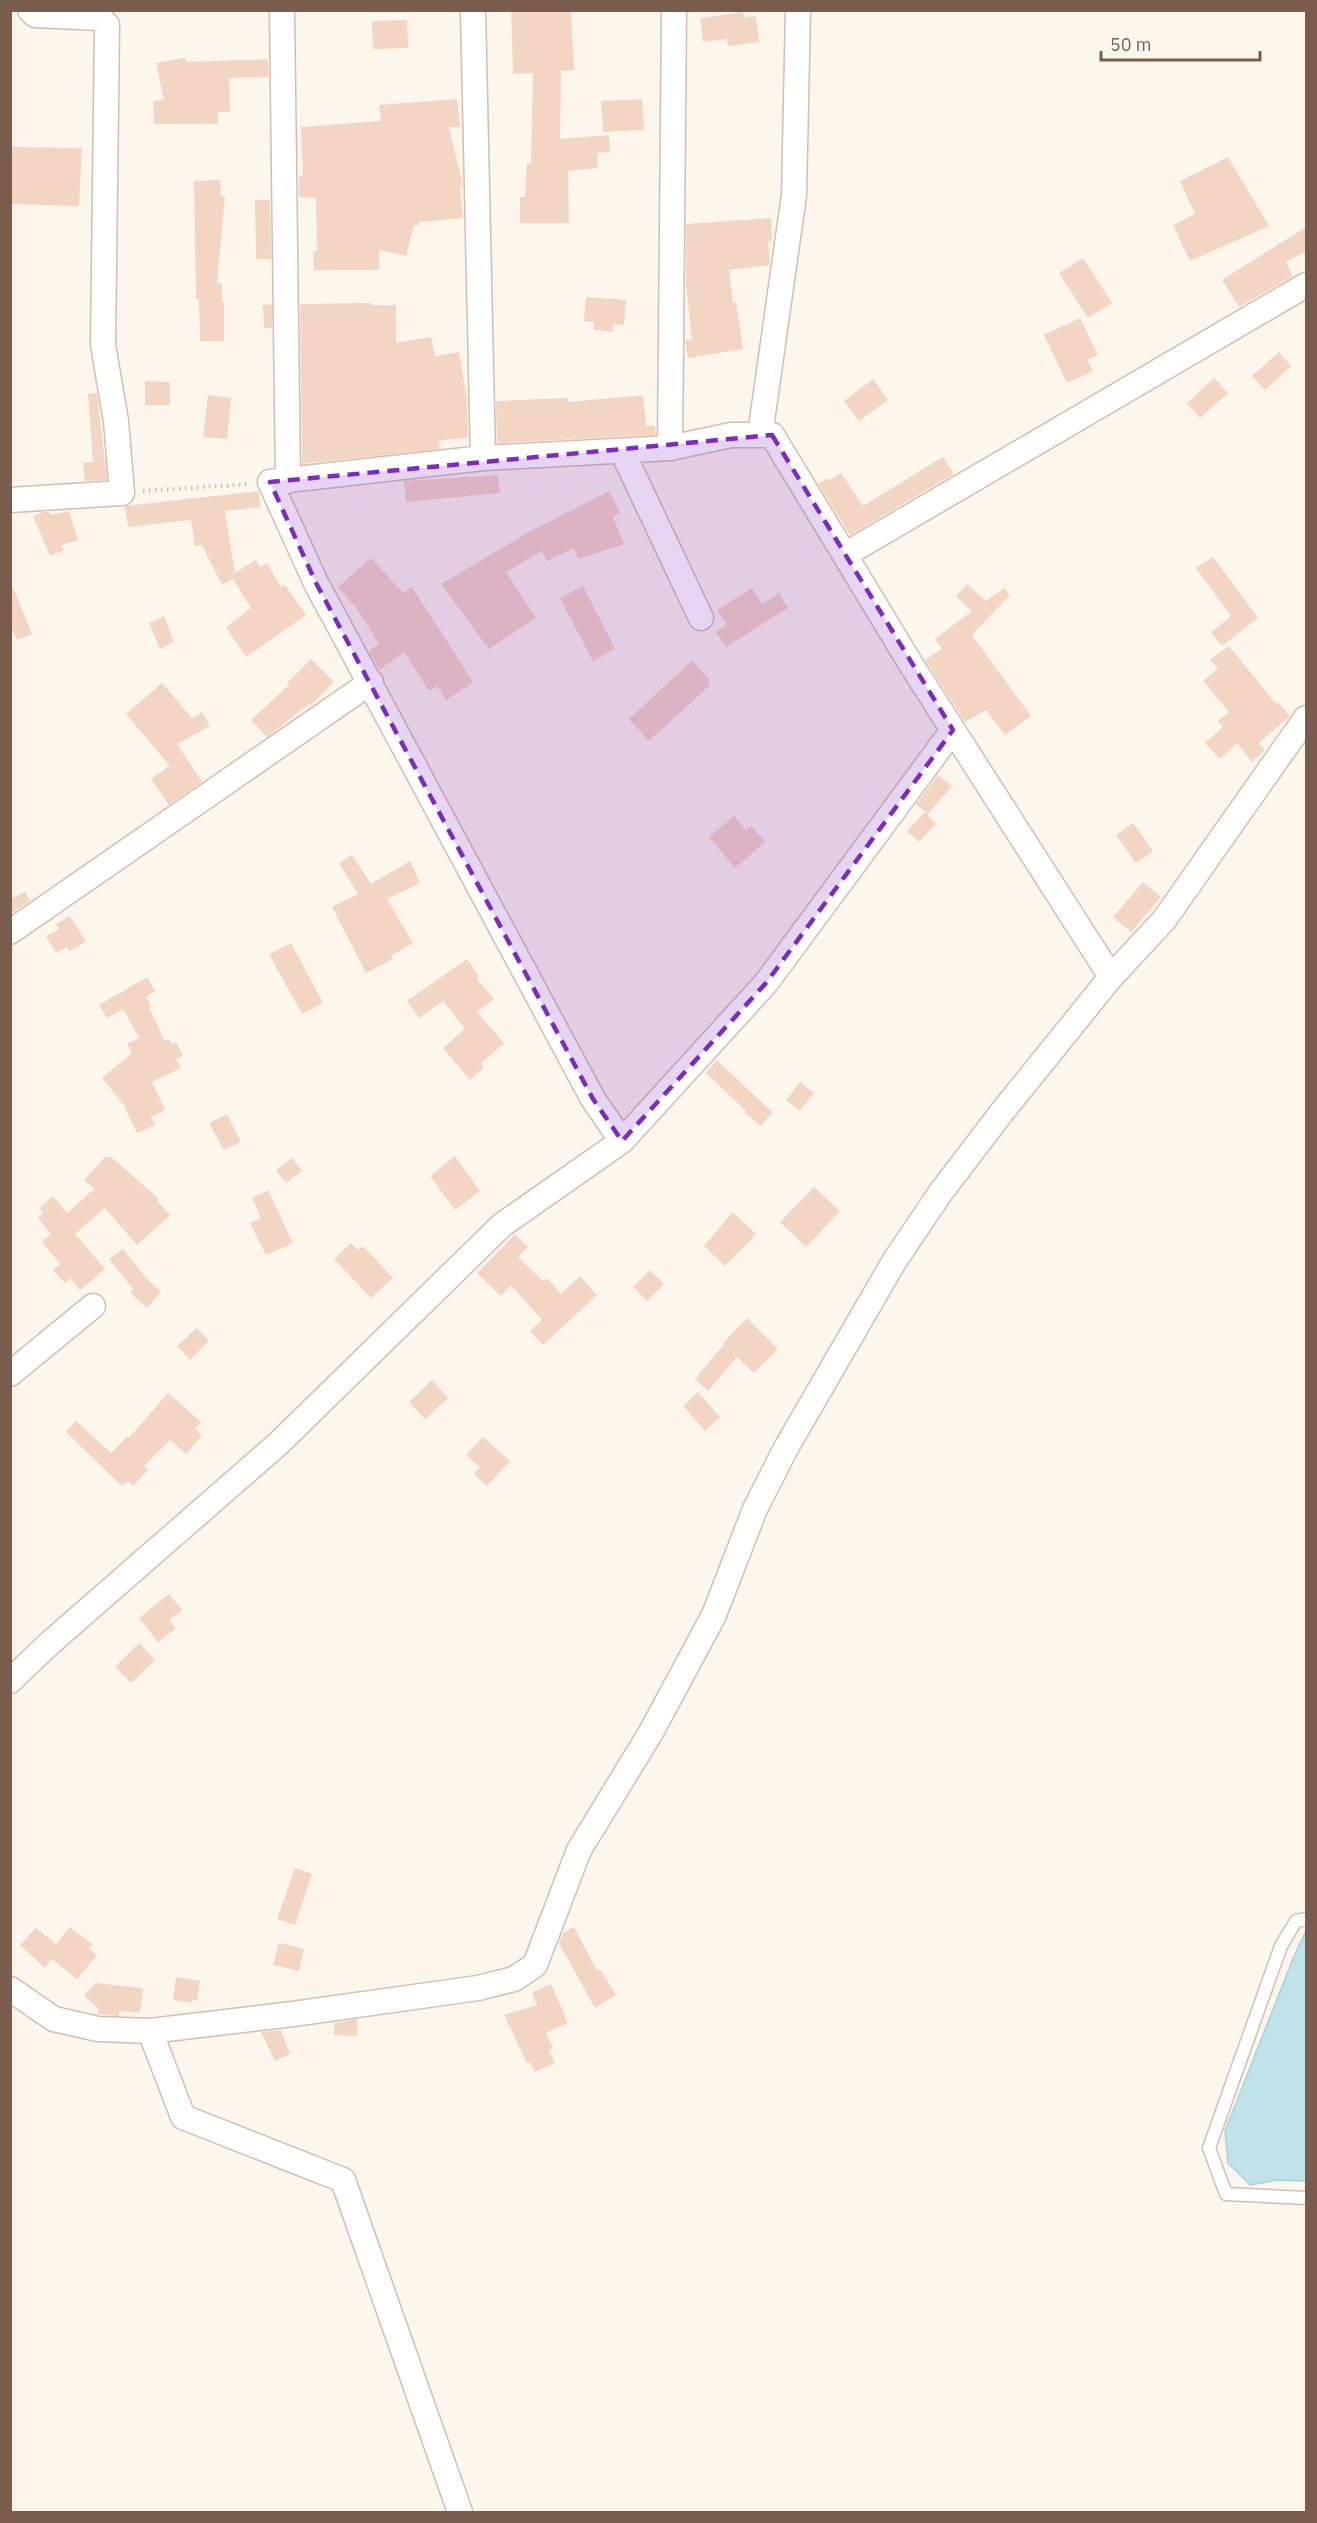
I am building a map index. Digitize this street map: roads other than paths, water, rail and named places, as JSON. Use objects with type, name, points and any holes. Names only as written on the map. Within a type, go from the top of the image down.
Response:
[{"type":"street","points":[[10,500],[122,493],[116,422],[103,345],[107,25],[100,18],[35,15],[30,10]]},
{"type":"street","points":[[282,10],[279,482],[316,583],[593,1099],[622,1141]]},
{"type":"street","points":[[473,10],[483,458]]},
{"type":"street","points":[[669,448],[674,10]]},
{"type":"street","points":[[759,435],[794,195],[798,10]]},
{"type":"street","points":[[846,554],[1306,285]]},
{"type":"street","points":[[279,482],[483,458],[669,448],[731,435],[772,435],[953,730],[1111,977]]},
{"type":"street","points":[[622,451],[701,618]]},
{"type":"street","points":[[10,932],[371,682]]},
{"type":"street","points":[[10,1989],[54,2019],[98,2029],[150,2031],[478,1988],[514,1979],[535,1965],[579,1850],[650,1734],[714,1615],[755,1509],[786,1448],[895,1260],[941,1192],[1002,1112],[1111,977],[1164,920],[1306,718]]},
{"type":"street","points":[[10,1681],[50,1643],[279,1443],[502,1225],[622,1141],[766,983],[953,730]]},
{"type":"street","points":[[10,1374],[93,1306]]},
{"type":"street","points":[[150,2031],[183,2116],[343,2180],[460,2512]]},
{"type":"lane","points":[[1306,1919],[1296,1921],[1281,1946],[1209,2148],[1226,2194],[1306,2198]]},
{"type":"water","points":[[1306,1931],[1306,2181],[1277,2180],[1250,2185],[1228,2163],[1225,2131]]}]
